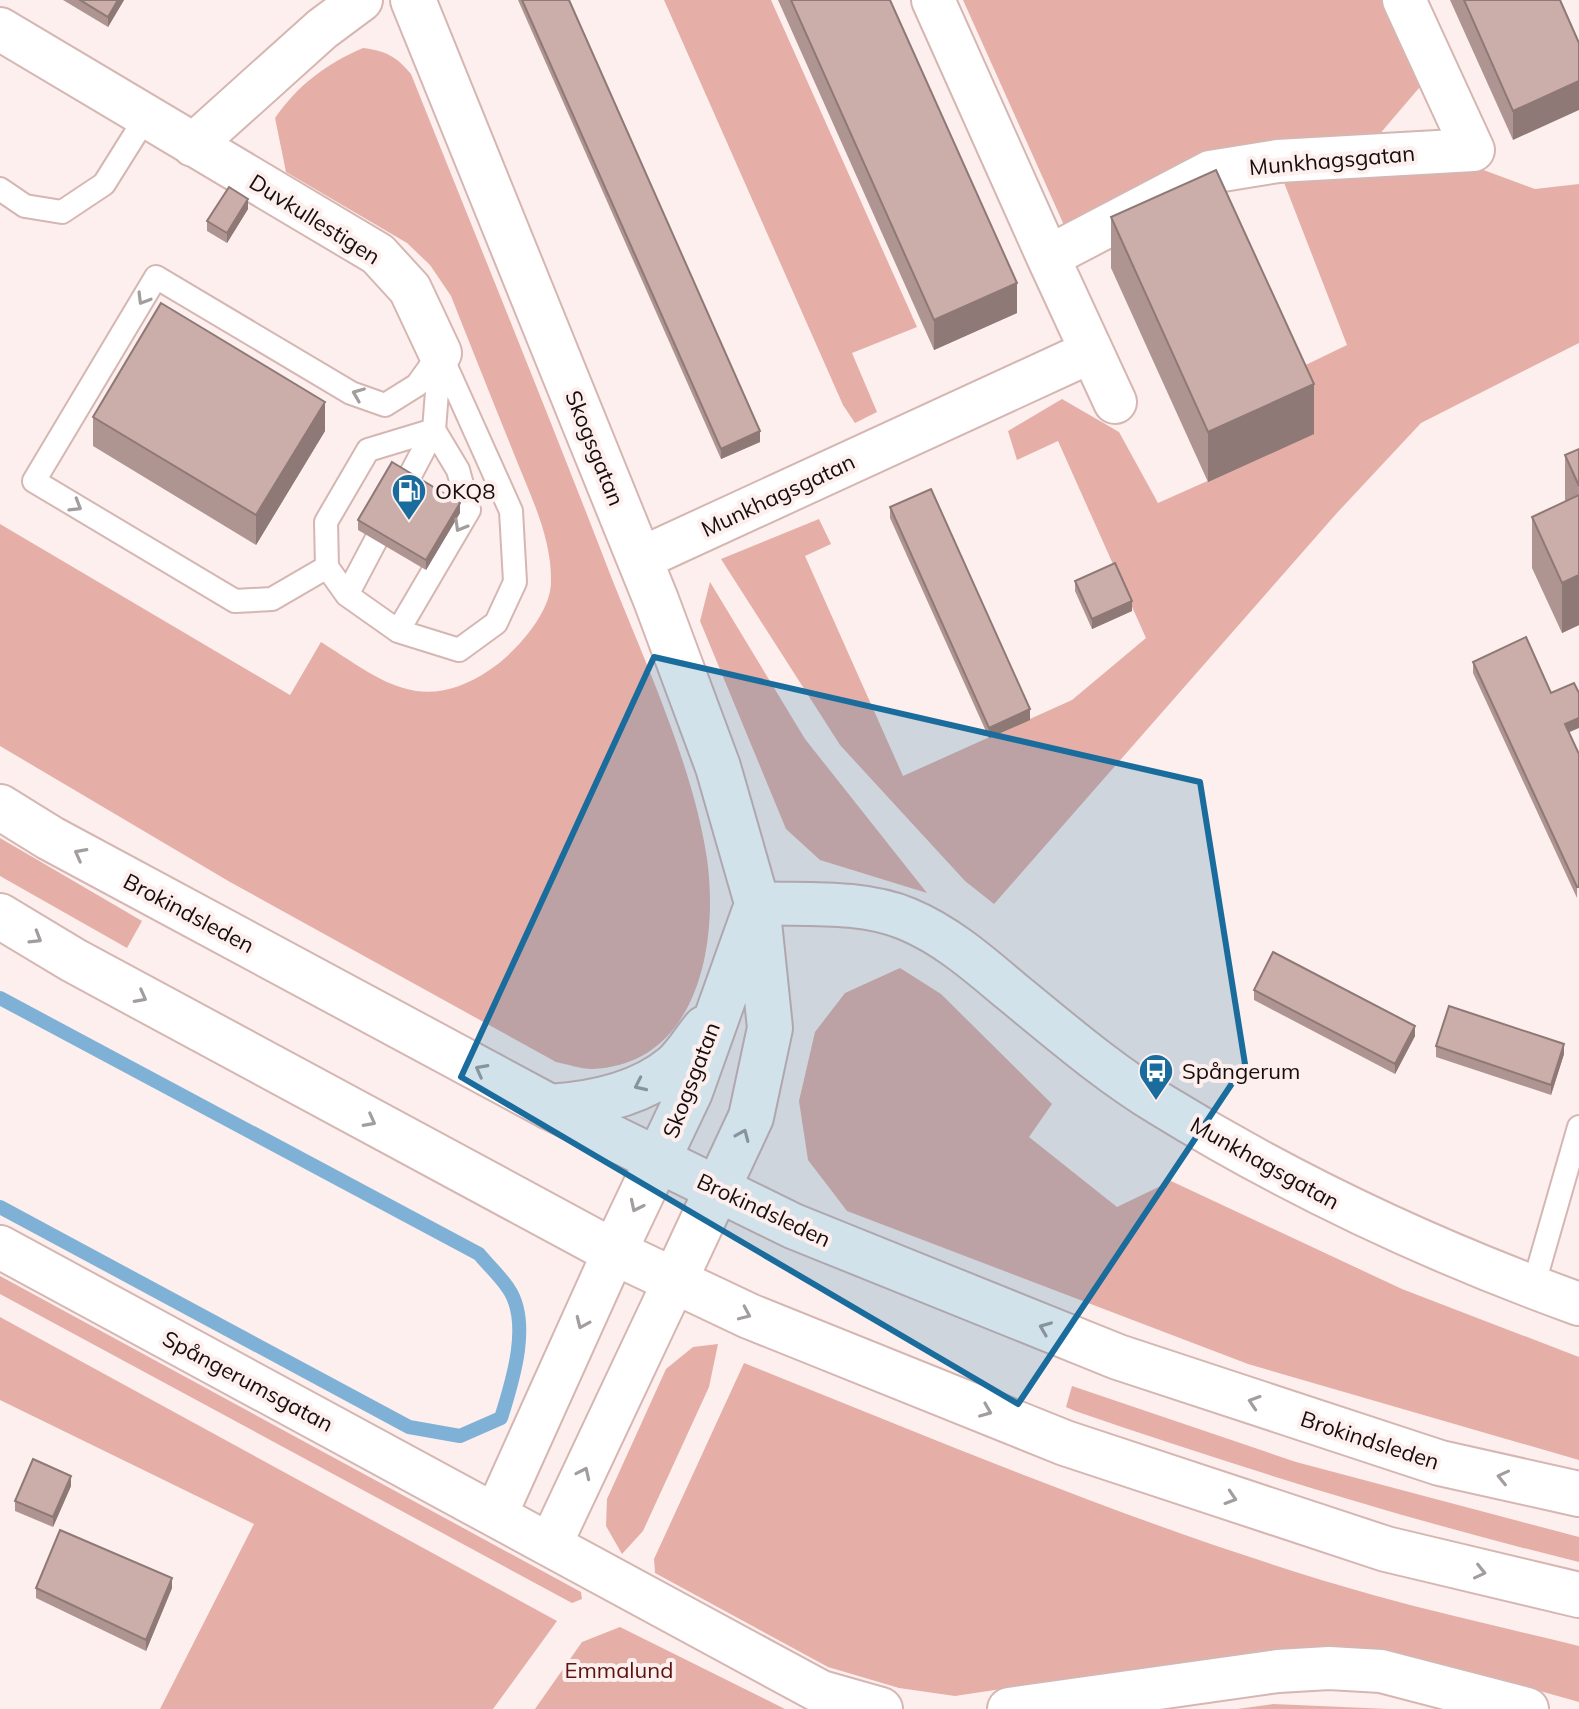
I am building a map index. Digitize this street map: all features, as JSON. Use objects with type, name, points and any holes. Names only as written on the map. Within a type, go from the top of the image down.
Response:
[{"type":"main road","name":"Skogsgatan","points":[[413,0],[640,559],[718,767],[757,903],[770,1028],[751,1117],[674,1282]]},
{"type":"main road","name":"Brokindsleden","points":[[0,807],[50,838],[550,1107],[793,1226],[1118,1357],[1440,1463],[1579,1494]]},
{"type":"main road","name":"Skogsgatan","points":[[614,1252],[690,1092],[757,903]]},
{"type":"main road","points":[[0,916],[73,960],[614,1252],[749,1316],[1065,1443],[1386,1549],[1579,1595]]},
{"type":"main road","points":[[550,1107],[592,1104],[640,1086],[673,1067],[716,1014]]},
{"type":"street","points":[[193,145],[322,29],[361,0]]},
{"type":"street","points":[[933,0],[1115,402]]},
{"type":"street","name":"Munkhagsgatan","points":[[1048,257],[1210,172],[1278,161],[1473,150],[1404,0]]},
{"type":"street","name":"Duvkullestigen","points":[[0,29],[378,254],[410,289],[440,353]]},
{"type":"street","name":"Munkhagsgatan","points":[[640,559],[1090,352]]},
{"type":"street","name":"Munkhagsgatan","points":[[757,903],[858,907],[906,918],[957,947],[1058,1029],[1156,1102],[1259,1164],[1466,1263],[1579,1304]]},
{"type":"street","name":"Spångerumsgatan","points":[[0,1247],[821,1692],[881,1709]]},
{"type":"street","points":[[496,1514],[614,1252]]},
{"type":"street","points":[[551,1543],[674,1282]]},
{"type":"street","points":[[1009,1709],[1278,1671],[1329,1668],[1381,1671],[1527,1709]]},
{"type":"lane","points":[[0,189],[25,206],[62,212],[104,184],[146,117]]},
{"type":"lane","points":[[327,567],[272,599],[235,601],[34,481],[156,277],[351,393],[385,405],[417,385],[440,353]]},
{"type":"lane","points":[[347,595],[434,430],[440,353]]},
{"type":"lane","points":[[434,430],[368,450],[326,522],[327,567],[347,595],[398,631],[459,650],[496,623],[515,582],[511,511],[440,353]]},
{"type":"lane","points":[[398,631],[469,510],[458,470],[434,430]]},
{"type":"lane","points":[[1533,1287],[1579,1127]]},
{"type":"highlighted area","points":[[654,657],[1200,782],[1245,1064],[1018,1404],[461,1077]]},
{"type":"green space","points":[[664,0],[771,0],[917,327],[852,353],[877,412],[855,423],[843,405]]},
{"type":"green space","points":[[963,0],[1388,0],[1425,81],[1378,136],[1068,234]]},
{"type":"green space","points":[[363,48],[390,55],[411,74],[654,681],[701,825],[710,892],[709,927],[704,961],[694,994],[678,1023],[656,1046],[628,1062],[592,1069],[556,1062],[230,882],[0,746],[0,524],[290,695],[321,642],[363,669],[402,688],[422,692],[466,683],[491,669],[510,653],[530,631],[545,606],[551,582],[544,533],[451,296],[430,265],[407,243],[286,172],[275,118],[293,95],[314,77]]},
{"type":"green space","points":[[1470,165],[1535,189],[1579,184],[1579,343],[1421,423],[1336,514],[994,904],[965,881],[840,745],[721,559],[819,519],[831,544],[805,556],[903,776],[1072,700],[1146,638],[1058,441],[1017,460],[1008,431],[1062,399],[1119,432],[1158,503],[1313,434],[1287,374],[1347,345],[1283,180]]},
{"type":"green space","points":[[710,582],[805,739],[927,893],[820,860],[786,829],[700,621]]},
{"type":"green space","points":[[0,838],[142,921],[127,948],[0,876]]},
{"type":"green space","points":[[900,968],[941,994],[1052,1104],[1029,1137],[1117,1207],[1171,1181],[1402,1289],[1579,1357],[1579,1460],[1248,1364],[847,1211],[808,1160],[799,1101],[815,1032],[845,993]]},
{"type":"green space","points":[[0,1276],[581,1592],[582,1599],[572,1603],[0,1294]]},
{"type":"green space","points":[[0,1317],[557,1621],[493,1709],[160,1709],[254,1524],[0,1400]]},
{"type":"green space","points":[[718,1344],[709,1387],[643,1531],[622,1554],[606,1526],[607,1499],[666,1369],[693,1347]]},
{"type":"green space","points":[[744,1363],[977,1457],[1213,1545],[1373,1595],[1579,1646],[1579,1702],[1444,1664],[1356,1649],[1264,1650],[955,1696],[899,1688],[828,1667],[655,1573],[654,1559]]},
{"type":"green space","points":[[1072,1386],[1296,1462],[1579,1537],[1579,1562],[1325,1492],[1075,1411],[1066,1407]]},
{"type":"green space","name":"Emmalund","points":[[620,1627],[785,1709],[535,1709],[582,1642]]},
{"type":"green space","points":[[1273,1704],[1389,1709],[1237,1709]]},
{"type":"building","points":[[80,0],[118,0],[108,17]]},
{"type":"building","points":[[522,0],[569,0],[760,431],[721,449]]},
{"type":"building","points":[[791,0],[890,0],[1017,283],[934,320]]},
{"type":"building","points":[[1464,0],[1560,0],[1579,43],[1579,81],[1513,111]]},
{"type":"building","points":[[1216,170],[1314,384],[1208,432],[1111,217]]},
{"type":"building","points":[[229,187],[248,199],[227,233],[207,221]]},
{"type":"building","points":[[161,303],[325,402],[256,515],[93,417]]},
{"type":"building","points":[[1579,449],[1579,486],[1565,455]]},
{"type":"building","name":"OKQ8","points":[[392,462],[460,503],[426,560],[358,520]]},
{"type":"building","points":[[931,489],[1030,709],[989,728],[890,507]]},
{"type":"building","points":[[1579,495],[1579,575],[1562,583],[1532,517]]},
{"type":"building","points":[[1115,563],[1132,601],[1092,619],[1075,581]]},
{"type":"building","points":[[1526,637],[1551,693],[1574,683],[1579,693],[1579,718],[1565,724],[1579,754],[1579,887],[1473,662]]},
{"type":"building","points":[[1273,952],[1415,1026],[1395,1064],[1254,990]]},
{"type":"building","points":[[1449,1006],[1564,1044],[1551,1085],[1436,1046]]},
{"type":"building","points":[[33,1459],[71,1476],[53,1517],[15,1501]]},
{"type":"building","points":[[60,1530],[172,1578],[146,1640],[36,1588]]},
{"type":"waterway","points":[[0,998],[479,1254],[508,1288],[519,1318],[518,1353],[501,1418],[460,1436],[409,1427],[0,1207]]},
{"type":"place","name":"OKQ8","points":[[409,522]]},
{"type":"place","name":"Spångerum","points":[[1156,1102]]}]
